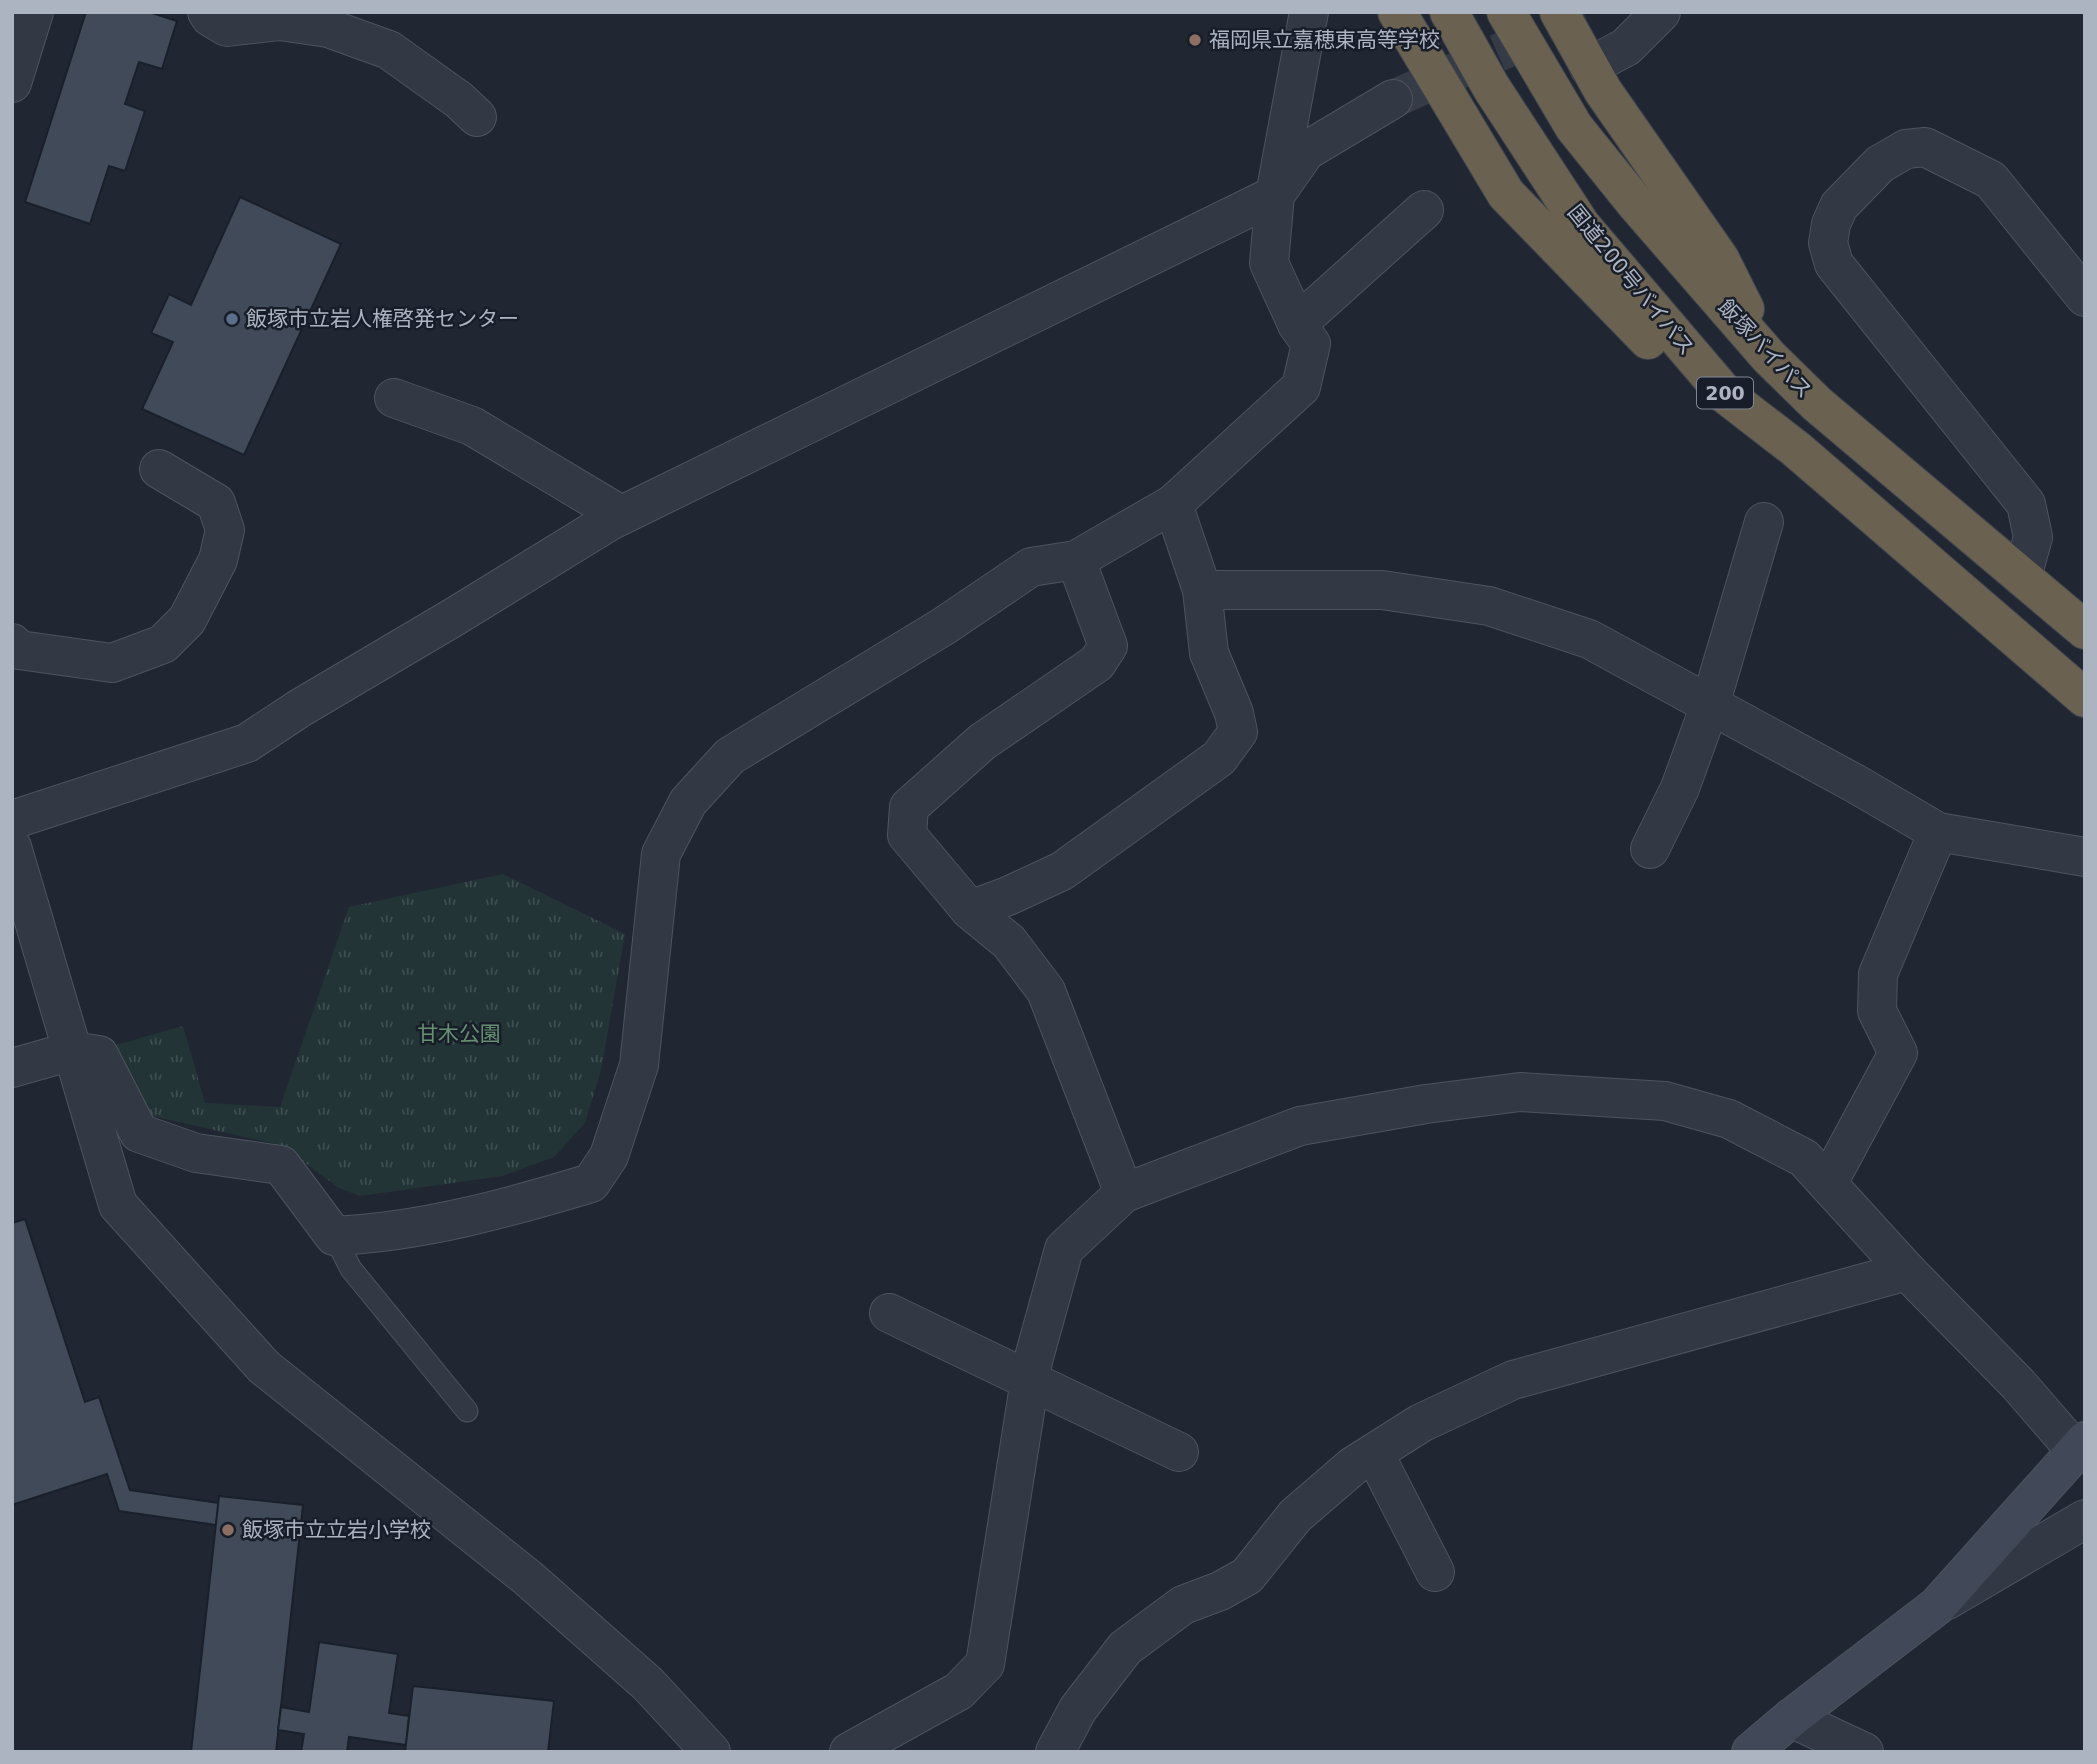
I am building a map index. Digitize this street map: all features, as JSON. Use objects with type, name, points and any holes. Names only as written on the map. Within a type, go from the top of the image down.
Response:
[{"type":"highway","points":[[1397,12],[1506,194],[1663,356],[1726,395]]},
{"type":"highway","name":"国道200号バイパス","points":[[1449,12],[1491,87],[1581,225],[1726,395],[1796,449],[2085,698]]},
{"type":"highway","name":"飯塚バイパス","points":[[1506,12],[1574,127],[1636,204],[1769,357],[1817,404],[2085,630]]},
{"type":"highway","points":[[1559,12],[1611,102],[1720,259],[1769,357]]},
{"type":"street","points":[[12,83],[34,12]]},
{"type":"street","points":[[207,12],[210,17],[227,27],[280,21],[328,28],[389,51],[459,100],[477,117]]},
{"type":"street","points":[[12,1068],[72,1051],[99,1055],[139,1133],[196,1153],[281,1165],[334,1236],[377,1234],[508,1208],[592,1183],[609,1156],[639,1065],[662,855],[688,802],[730,756],[944,626],[1031,567],[1076,560],[1173,504],[1301,387],[1311,344],[1297,324],[1269,264],[1275,195],[1309,12]]},
{"type":"street","points":[[1589,67],[1626,47],[1661,12]]},
{"type":"street","points":[[12,820],[247,743],[300,708],[621,515],[1275,195],[1306,151],[1393,99]]},
{"type":"street","points":[[2022,577],[2033,537],[2026,504],[1834,264],[1828,243],[1831,224],[1839,206],[1880,164],[1906,149],[1925,147],[1991,180],[2085,296]]},
{"type":"street","points":[[1297,324],[1424,210]]},
{"type":"street","points":[[394,398],[472,426],[621,515]]},
{"type":"street","points":[[12,643],[19,650],[112,663],[163,644],[187,620],[218,560],[225,530],[216,503],[159,469]]},
{"type":"street","points":[[970,910],[1062,871],[1219,758],[1238,732],[1234,713],[1209,653],[1202,590],[1173,504]]},
{"type":"street","points":[[1650,849],[1680,788],[1710,705],[1764,522]]},
{"type":"street","points":[[1076,560],[1108,646],[1097,663],[982,742],[909,807],[907,835],[970,910],[1009,942],[1046,991],[1124,1193]]},
{"type":"street","points":[[1202,590],[1382,590],[1489,606],[1589,639],[1856,784],[1938,832],[2085,857]]},
{"type":"street","points":[[1828,1184],[1898,1053],[1877,1012],[1878,974],[1938,832]]},
{"type":"street","points":[[12,847],[118,1205],[264,1367],[528,1578],[648,1684],[711,1752]]},
{"type":"street","points":[[849,1752],[960,1691],[985,1664],[1032,1361],[1064,1249],[1124,1193],[1300,1126],[1520,1091],[1665,1101],[1729,1119],[1804,1158],[1907,1271],[2080,1446],[1937,1606]]},
{"type":"street","points":[[1055,1752],[1079,1709],[1125,1648],[1182,1605],[1220,1591],[1247,1576],[1295,1516],[1353,1466],[1421,1423],[1513,1380],[1907,1271]]},
{"type":"street","points":[[889,1313],[1179,1452]]},
{"type":"street","points":[[1374,1453],[1435,1572]]},
{"type":"street","points":[[1751,1752],[1937,1606],[2085,1519]]},
{"type":"street","points":[[1791,1718],[1864,1752]]},
{"type":"lane","points":[[334,1236],[351,1269],[467,1411]]},
{"type":"green space","name":"甘木公園","points":[[503,874],[625,934],[601,1070],[585,1123],[554,1157],[502,1176],[360,1196],[339,1188],[281,1145],[143,1114],[109,1047],[183,1026],[205,1103],[280,1107],[349,907]]},
{"type":"building","points":[[86,12],[149,12],[177,21],[162,69],[139,62],[125,104],[145,111],[125,171],[109,166],[90,224],[25,202]]},
{"type":"building","name":"飯塚市立岩人権啓発センター","points":[[240,197],[341,244],[244,455],[142,409],[173,342],[151,333],[169,294],[191,305]]},
{"type":"building","points":[[25,1219],[85,1402],[99,1397],[130,1490],[219,1503],[216,1525],[119,1511],[107,1474],[12,1505],[12,1223]]},
{"type":"building","points":[[219,1496],[303,1505],[276,1752],[191,1752]]},
{"type":"building","points":[[319,1642],[398,1654],[389,1713],[409,1716],[406,1745],[349,1737],[347,1752],[301,1752],[304,1734],[278,1730],[281,1707],[309,1712]]},
{"type":"building","points":[[413,1686],[554,1701],[548,1752],[405,1752]]},
{"type":"tunnel","points":[[1393,99],[1591,12]]},
{"type":"place","name":"福岡県立嘉穂東高等学校","points":[[1195,40]]},
{"type":"place","name":"飯塚市立岩人権啓発センター","points":[[232,319]]},
{"type":"place","name":"飯塚市立立岩小学校","points":[[228,1530]]}]
